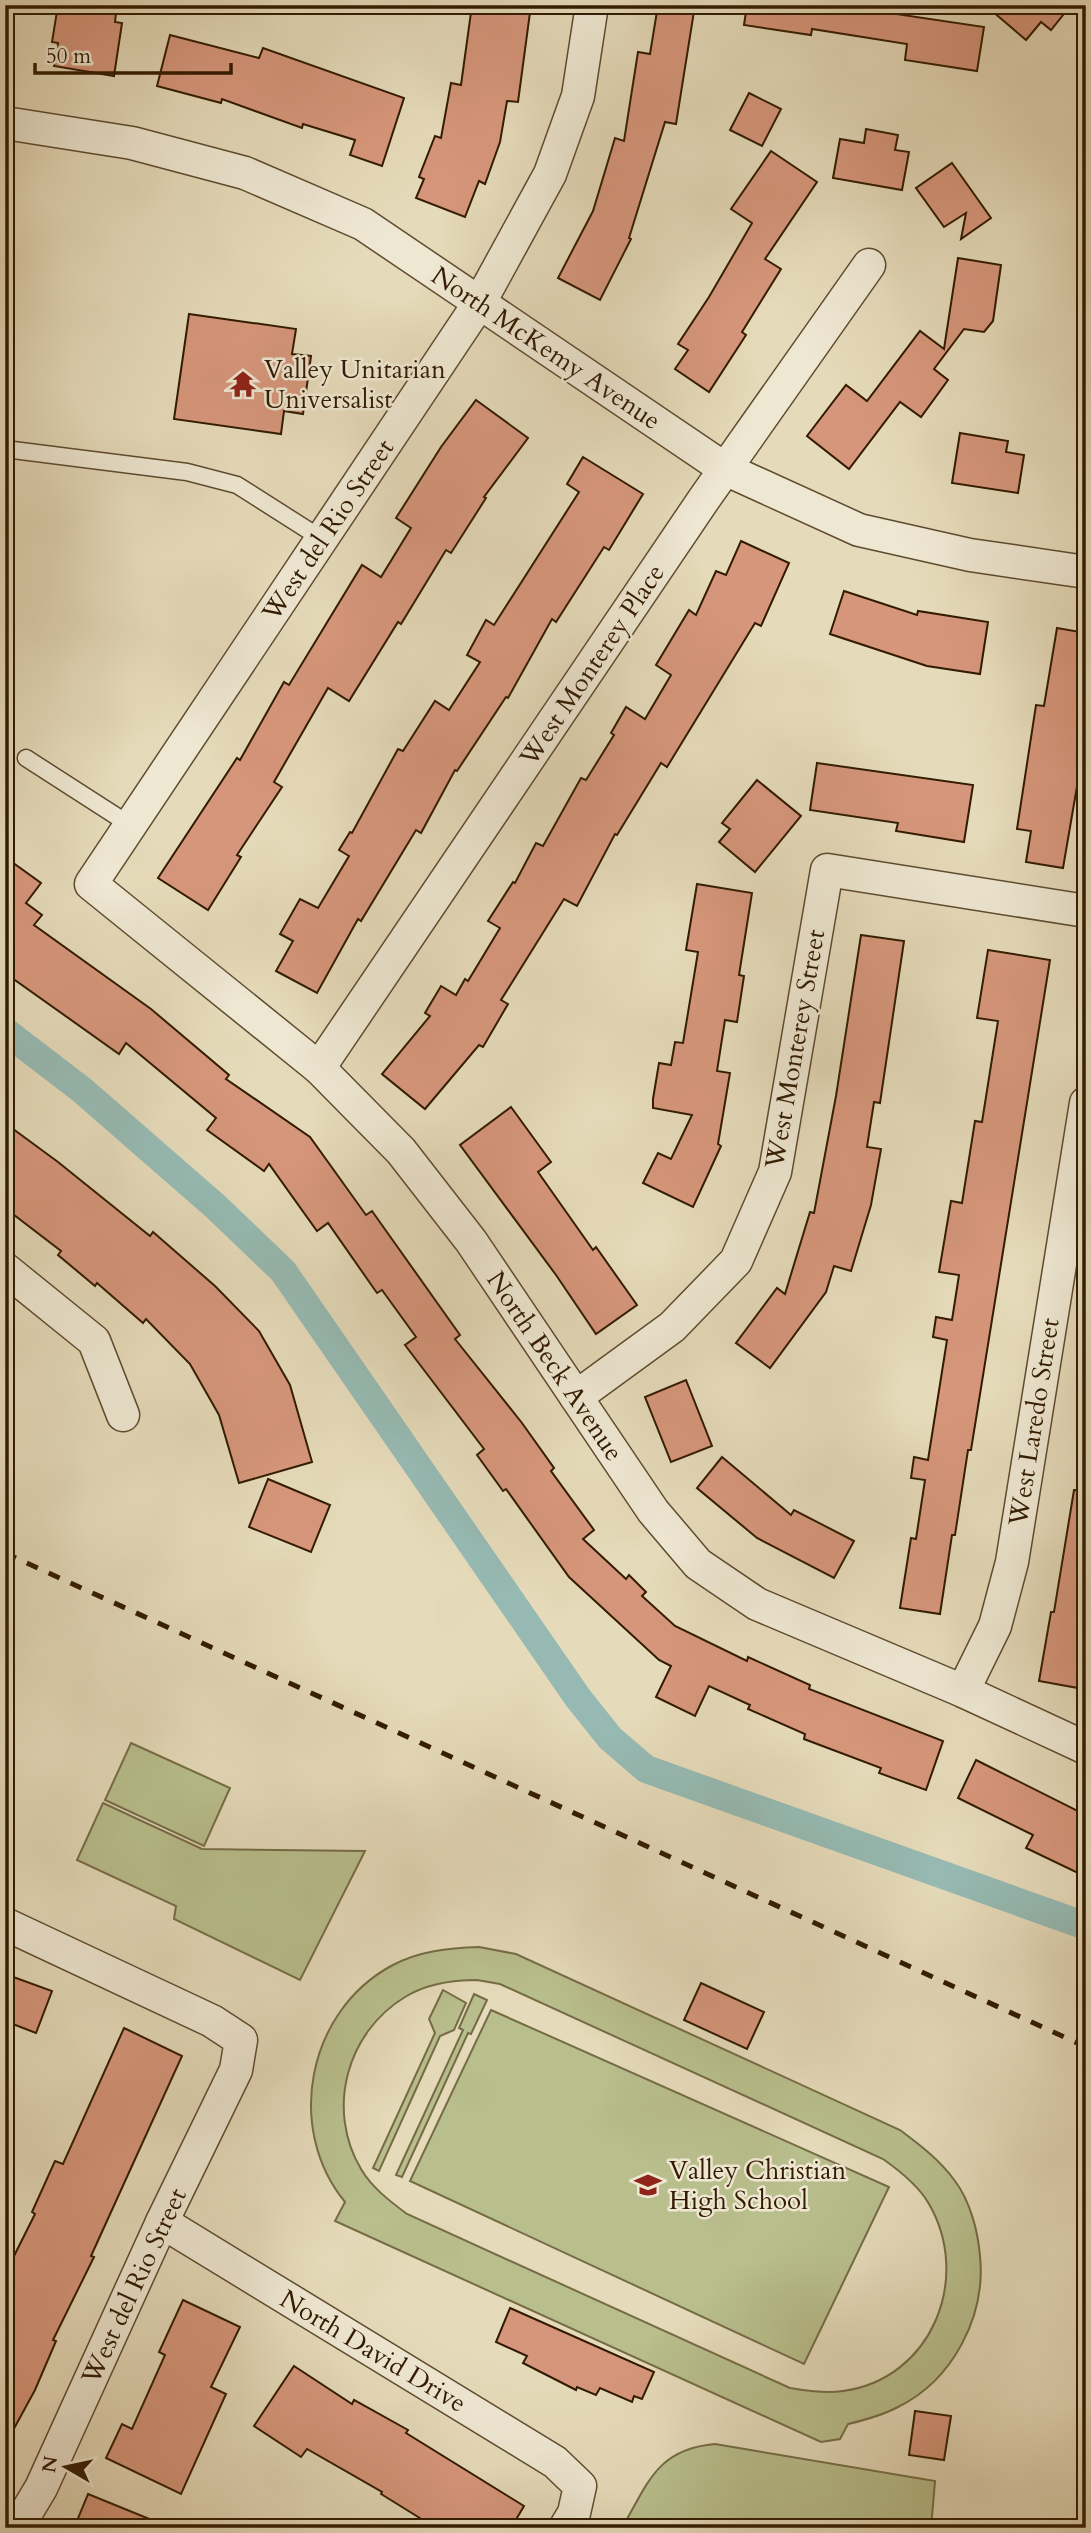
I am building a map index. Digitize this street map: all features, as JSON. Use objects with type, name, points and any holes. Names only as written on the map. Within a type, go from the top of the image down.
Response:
[{"type":"street","name":"West del Rio Street","points":[[91,884],[480,302],[550,174],[578,96],[592,5]]},
{"type":"street","name":"North McKemy Avenue","points":[[5,123],[132,143],[244,173],[363,224],[725,469],[859,530],[970,555],[1086,572]]},
{"type":"street","name":"West Monterey Place","points":[[319,1068],[725,469],[869,265]]},
{"type":"street","name":"West Monterey Street","points":[[576,1398],[672,1327],[736,1261],[775,1172],[827,870],[1086,911]]},
{"type":"street","name":"North Beck Avenue","points":[[91,884],[319,1068],[401,1151],[456,1221],[653,1511],[698,1563],[757,1604],[963,1691],[1086,1748]]},
{"type":"street","name":"West Laredo Street","points":[[963,1691],[995,1626],[1012,1562],[1086,1103]]},
{"type":"street","points":[[5,1269],[94,1341],[124,1415]]},
{"type":"street","name":"West del Rio Street","points":[[5,1924],[212,2021],[241,2040],[236,2070],[162,2222],[41,2488],[17,2528]]},
{"type":"street","name":"North David Drive","points":[[162,2222],[555,2462],[580,2486],[574,2513],[565,2528]]},
{"type":"lane","points":[[5,449],[187,472],[237,485],[322,539]]},
{"type":"lane","points":[[26,758],[130,825]]},
{"type":"green space","points":[[131,1743],[230,1788],[204,1846],[105,1800]]},
{"type":"green space","points":[[103,1803],[202,1849],[365,1851],[300,1980],[174,1919],[176,1906],[77,1860]]},
{"type":"green space","points":[[479,1947],[516,1954],[900,2130],[936,2160],[955,2181],[969,2207],[979,2246],[980,2279],[971,2323],[962,2344],[935,2380],[898,2407],[848,2424],[840,2439],[821,2442],[335,2221],[345,2202],[326,2173],[315,2141],[311,2107],[314,2074],[324,2042],[340,2012],[362,1986],[391,1966],[445,1949]],"holes":[[[477,1980],[500,1984],[883,2159],[902,2174],[929,2204],[941,2233],[946,2263],[944,2293],[936,2321],[921,2346],[900,2367],[874,2383],[837,2392],[790,2388],[407,2214],[388,2199],[361,2169],[350,2146],[344,2098],[348,2074],[356,2052],[368,2031],[385,2012],[413,1993],[431,1986],[459,1981]]]},
{"type":"green space","points":[[443,1990],[466,2003],[454,2030],[440,2036],[379,2171],[373,2168],[435,2033],[429,2019]]},
{"type":"green space","points":[[474,1994],[487,2000],[471,2034],[468,2033],[402,2177],[396,2175],[463,2030],[459,2028]]},
{"type":"green space","points":[[491,2010],[889,2187],[804,2364],[410,2181]]},
{"type":"green space","points":[[715,2444],[935,2481],[931,2528],[622,2528],[656,2471],[667,2461],[695,2447]]},
{"type":"building","points":[[58,5],[117,5],[115,22],[122,23],[114,76],[54,66],[58,43],[52,42]]},
{"type":"building","points":[[472,5],[531,5],[518,102],[507,101],[500,142],[485,184],[479,181],[465,217],[416,198],[424,179],[419,177],[435,136],[441,138],[451,83],[461,85]]},
{"type":"building","points":[[658,5],[695,5],[676,124],[665,122],[629,238],[631,239],[600,300],[558,278],[593,211],[615,138],[624,141],[638,52],[650,54]]},
{"type":"building","points":[[747,5],[898,5],[896,14],[984,27],[977,71],[905,60],[907,44],[812,29],[811,35],[744,25]]},
{"type":"building","points":[[985,5],[1071,5],[1051,30],[1041,22],[1026,40]]},
{"type":"building","points":[[170,35],[259,58],[263,48],[404,98],[382,166],[350,155],[355,140],[303,124],[302,128],[222,99],[221,103],[157,86]]},
{"type":"building","points":[[749,93],[781,109],[762,146],[730,130]]},
{"type":"building","points":[[866,129],[898,135],[895,150],[909,152],[902,190],[833,178],[840,139],[864,143]]},
{"type":"building","points":[[771,151],[817,182],[765,259],[781,269],[742,332],[746,335],[709,392],[675,369],[688,350],[678,344],[752,223],[731,209]]},
{"type":"building","points":[[952,163],[991,218],[961,239],[966,213],[944,227],[916,188]]},
{"type":"building","points":[[958,258],[1001,265],[993,321],[984,332],[964,329],[934,369],[948,380],[921,417],[900,402],[849,469],[807,436],[846,385],[867,401],[920,331],[944,349]]},
{"type":"building","name":"Valley Unitarian Universalist","points":[[189,314],[296,329],[292,354],[311,356],[303,414],[284,411],[281,434],[174,419]]},
{"type":"building","points":[[476,400],[528,438],[484,497],[486,498],[451,553],[446,550],[401,624],[398,622],[349,701],[328,688],[274,782],[282,787],[237,855],[241,857],[208,910],[158,878],[237,758],[240,760],[284,682],[289,685],[362,565],[381,577],[411,528],[396,518],[441,447]]},
{"type":"building","points":[[960,433],[1008,441],[1006,452],[1024,455],[1018,493],[952,483]]},
{"type":"building","points":[[583,457],[643,494],[609,550],[604,547],[556,622],[552,619],[508,698],[506,697],[457,771],[455,770],[421,833],[416,830],[361,921],[358,919],[317,993],[276,971],[293,941],[280,934],[300,899],[318,908],[349,856],[339,850],[350,832],[352,833],[398,749],[403,751],[435,701],[449,710],[480,662],[467,655],[486,620],[494,625],[579,492],[567,484]]},
{"type":"building","points":[[741,541],[789,563],[761,626],[755,623],[667,767],[661,763],[617,835],[615,834],[577,906],[564,899],[501,1000],[508,1004],[483,1047],[479,1045],[425,1109],[382,1074],[430,1016],[425,1013],[441,986],[456,995],[465,979],[468,981],[500,928],[488,921],[513,882],[515,883],[536,843],[543,846],[581,778],[586,780],[614,735],[611,733],[626,707],[645,719],[671,675],[656,665],[689,610],[696,615],[716,571],[726,575]]},
{"type":"building","points":[[844,591],[917,615],[918,611],[988,622],[980,674],[927,666],[830,634]]},
{"type":"building","points":[[1057,628],[1086,633],[1086,734],[1063,868],[1026,862],[1031,831],[1017,829],[1036,705],[1044,706]]},
{"type":"building","points":[[817,763],[973,785],[964,842],[896,831],[898,823],[810,810]]},
{"type":"building","points":[[757,780],[801,816],[755,872],[719,842],[730,829],[722,823]]},
{"type":"building","points":[[5,857],[41,883],[26,903],[42,915],[34,925],[151,1009],[229,1075],[226,1079],[310,1137],[366,1215],[372,1211],[460,1335],[455,1339],[554,1468],[551,1471],[594,1530],[583,1539],[626,1579],[629,1575],[646,1592],[642,1596],[675,1626],[747,1661],[748,1657],[810,1685],[809,1689],[943,1741],[926,1790],[879,1773],[881,1768],[804,1739],[805,1734],[748,1709],[750,1705],[709,1686],[695,1716],[656,1697],[671,1666],[659,1660],[569,1577],[506,1489],[503,1491],[477,1455],[484,1449],[405,1345],[416,1337],[382,1290],[377,1293],[328,1223],[317,1231],[269,1164],[264,1171],[207,1130],[216,1118],[126,1043],[119,1054],[5,973]]},
{"type":"building","points":[[697,884],[752,893],[739,975],[744,976],[737,1022],[725,1020],[717,1071],[730,1073],[718,1144],[721,1146],[693,1207],[643,1183],[658,1153],[671,1159],[692,1115],[653,1108],[653,1099],[659,1063],[671,1065],[675,1042],[683,1043],[698,952],[686,950]]},
{"type":"building","points":[[861,935],[904,941],[880,1103],[874,1102],[867,1147],[881,1149],[871,1205],[851,1271],[834,1266],[826,1292],[770,1368],[736,1343],[777,1288],[785,1294],[810,1212],[814,1213],[836,1096]]},
{"type":"building","points":[[988,950],[1050,960],[971,1450],[968,1450],[940,1614],[900,1608],[911,1538],[916,1539],[925,1480],[911,1478],[914,1457],[928,1460],[947,1340],[933,1337],[936,1317],[952,1320],[959,1275],[939,1272],[951,1201],[962,1203],[975,1121],[982,1122],[998,1021],[977,1018]]},
{"type":"building","points":[[511,1107],[551,1162],[538,1172],[593,1250],[596,1247],[637,1305],[596,1334],[460,1145]]},
{"type":"building","points":[[5,1123],[150,1236],[153,1232],[215,1286],[259,1331],[290,1385],[312,1462],[239,1483],[219,1415],[190,1364],[146,1319],[143,1323],[97,1283],[95,1286],[58,1255],[61,1251],[5,1208]]},
{"type":"building","points":[[686,1380],[712,1446],[671,1462],[645,1397]]},
{"type":"building","points":[[722,1457],[791,1515],[794,1510],[854,1541],[834,1578],[757,1538],[697,1488]]},
{"type":"building","points":[[268,1479],[330,1505],[311,1552],[249,1527]]},
{"type":"building","points":[[1074,1490],[1086,1491],[1086,1648],[1078,1688],[1039,1681],[1051,1612],[1054,1612]]},
{"type":"building","points":[[976,1760],[1086,1815],[1086,1862],[1080,1874],[1026,1848],[1033,1835],[958,1798]]},
{"type":"building","points":[[5,1974],[52,1991],[36,2033],[5,2021]]},
{"type":"building","points":[[701,1983],[764,2012],[747,2049],[684,2020]]},
{"type":"building","points":[[124,2028],[182,2056],[91,2256],[94,2257],[53,2340],[56,2341],[35,2390],[5,2445],[5,2274],[35,2214],[32,2212],[55,2161],[63,2164]]},
{"type":"building","points":[[183,2300],[240,2327],[211,2387],[226,2394],[181,2494],[106,2458],[122,2424],[132,2429],[165,2355],[159,2352]]},
{"type":"building","points":[[510,2308],[654,2372],[642,2399],[634,2396],[632,2402],[600,2388],[596,2395],[577,2387],[576,2390],[523,2363],[527,2356],[496,2342]]},
{"type":"building","points":[[294,2366],[352,2404],[354,2400],[408,2430],[406,2433],[524,2506],[511,2528],[436,2528],[381,2494],[382,2492],[307,2449],[301,2457],[254,2426]]},
{"type":"building","points":[[915,2411],[951,2416],[944,2460],[909,2455]]},
{"type":"building","points":[[88,2494],[169,2527],[169,2528],[74,2528]]},
{"type":"waterway","points":[[5,1031],[82,1090],[215,1206],[283,1271],[578,1698],[610,1738],[646,1769],[1086,1926]]},
{"type":"railway","points":[[5,1553],[1086,2047]]},
{"type":"place","name":"Valley Unitarian Universalist","points":[[243,384]]},
{"type":"place","name":"Valley Christian High School","points":[[648,2185]]}]
